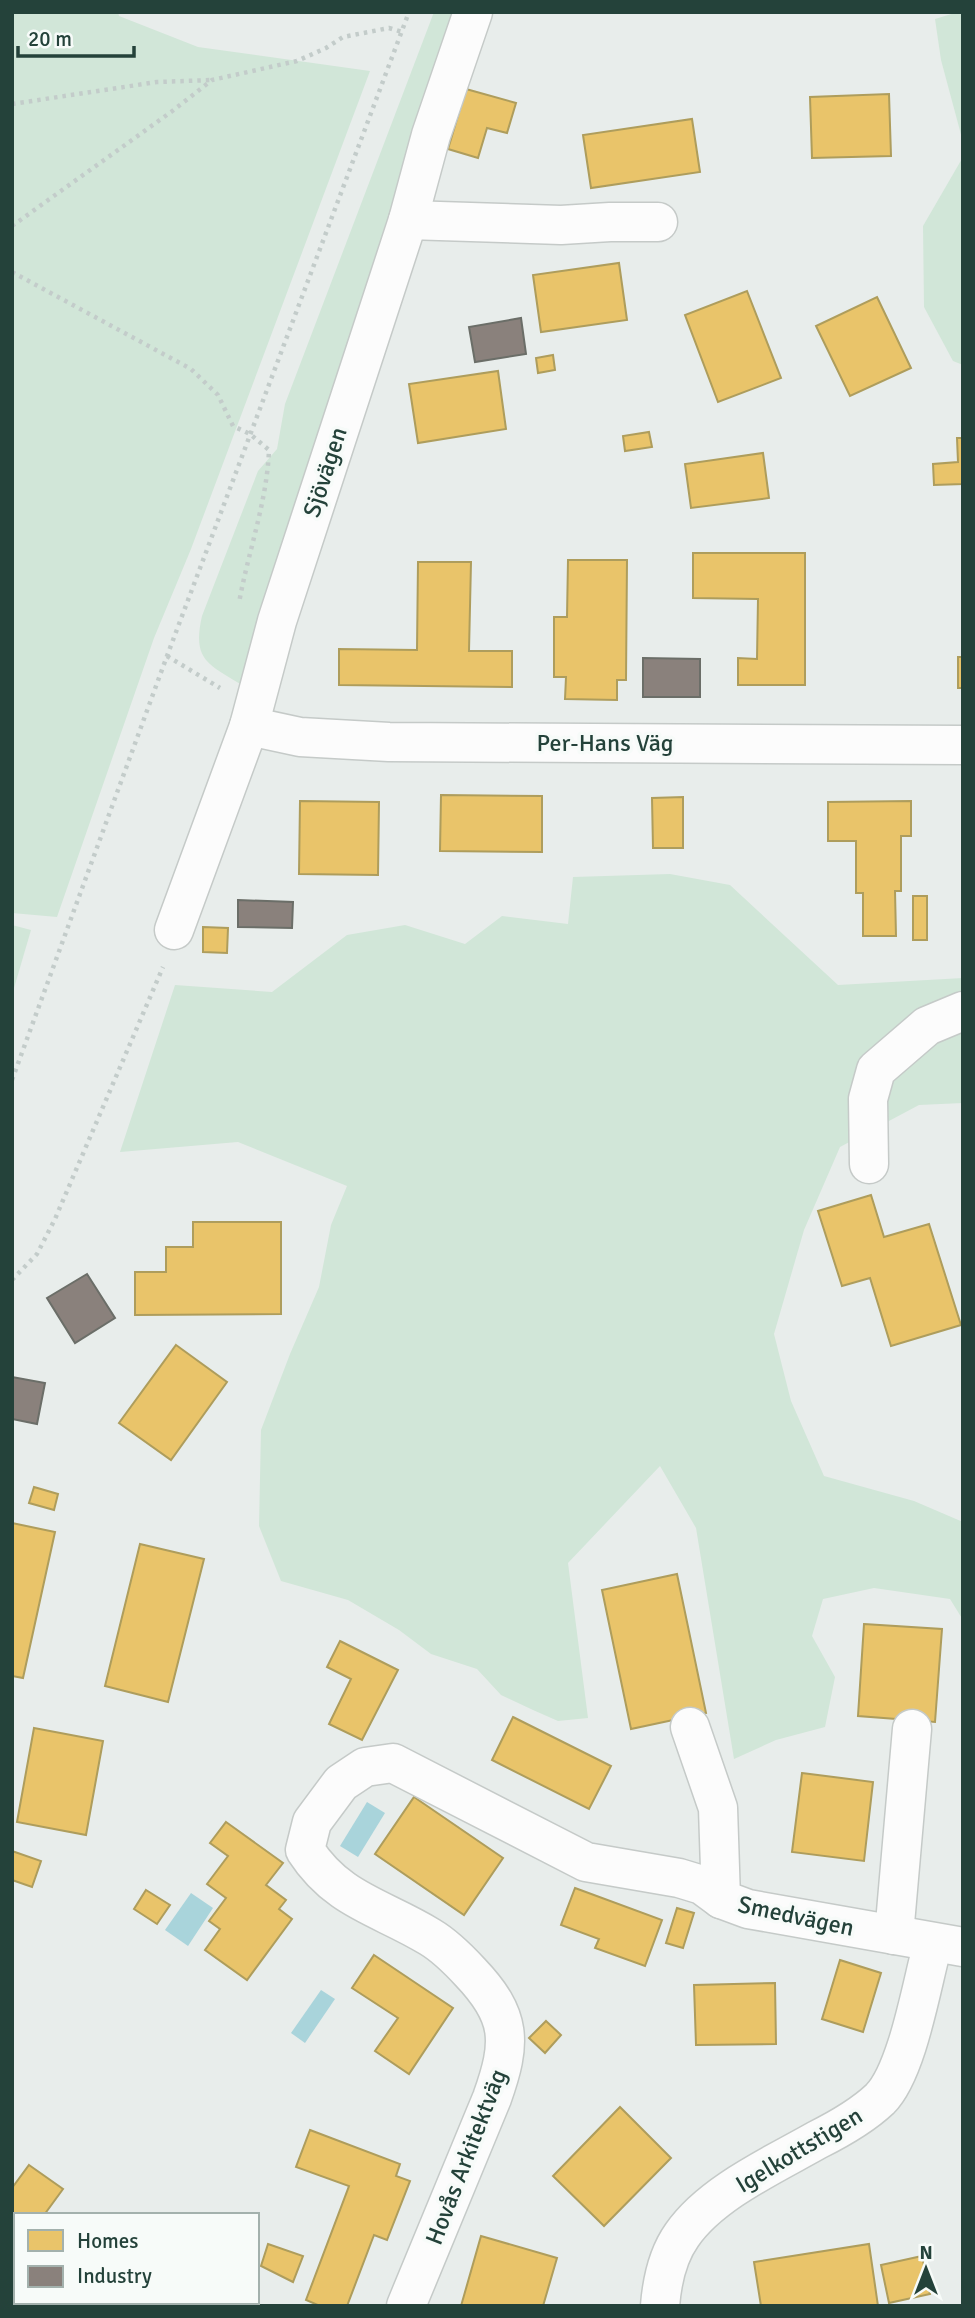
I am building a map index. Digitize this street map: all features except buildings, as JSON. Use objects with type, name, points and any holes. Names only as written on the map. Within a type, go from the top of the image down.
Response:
[{"type":"street","name":"Sjövägen","points":[[174,930],[251,714],[321,482],[408,220],[431,135],[473,12]]},
{"type":"street","points":[[408,220],[561,225],[658,222]]},
{"type":"street","name":"Per-Hans Väg","points":[[251,714],[300,737],[389,742],[963,745]]},
{"type":"street","points":[[869,1164],[868,1099],[876,1070],[927,1026],[963,1011]]},
{"type":"street","name":"Smedvägen","points":[[690,1727],[718,1808],[721,1899],[748,1909],[948,1945]]},
{"type":"street","points":[[894,1936],[912,1729]]},
{"type":"street","name":"Hovås Arkitektväg","points":[[405,2306],[492,2098],[502,2069],[506,2032],[494,2000],[457,1958],[430,1937],[351,1897],[318,1870],[305,1850],[312,1822],[341,1783],[365,1767],[393,1763],[586,1863],[691,1882],[702,1885],[721,1899]]},
{"type":"street","name":"Igelkottstigen","points":[[660,2306],[664,2275],[670,2257],[682,2235],[699,2216],[720,2198],[837,2129],[881,2098],[892,2082],[948,1945]]},
{"type":"path","points":[[12,1080],[167,656],[409,12]]},
{"type":"path","points":[[12,104],[157,82],[212,80],[297,61],[343,37],[389,28],[402,32]]},
{"type":"path","points":[[12,226],[212,80]]},
{"type":"path","points":[[12,272],[191,369],[218,394],[233,426],[250,434],[269,450],[268,478],[247,561],[239,607]]},
{"type":"path","points":[[167,656],[229,694],[251,714]]},
{"type":"path","points":[[12,1280],[37,1254],[55,1219],[167,956],[174,930]]},
{"type":"green space","points":[[12,12],[118,12],[119,16],[198,47],[370,71],[191,549],[154,638],[57,917],[12,913]]},
{"type":"green space","points":[[434,12],[462,12],[242,685],[212,666],[201,652],[199,631],[202,616],[258,471],[277,449],[285,404]]},
{"type":"green space","points":[[963,12],[963,142],[941,60],[935,19]]},
{"type":"green space","points":[[963,157],[963,365],[953,361],[924,307],[923,226]]},
{"type":"green space","points":[[670,874],[730,885],[838,985],[963,978],[963,1103],[919,1105],[840,1147],[804,1230],[774,1334],[791,1401],[824,1476],[914,1501],[963,1522],[963,1620],[950,1599],[874,1588],[823,1599],[812,1636],[835,1677],[825,1727],[776,1740],[734,1759],[696,1528],[660,1466],[568,1563],[588,1718],[558,1721],[533,1710],[501,1695],[477,1669],[431,1654],[399,1630],[348,1600],[281,1581],[259,1526],[261,1430],[319,1287],[331,1225],[347,1186],[238,1142],[120,1152],[175,985],[272,992],[347,935],[405,925],[465,944],[502,916],[568,924],[573,877]]},
{"type":"green space","points":[[12,925],[31,930],[12,995]]},
{"type":"water","points":[[367,1802],[385,1813],[358,1857],[340,1846]]},
{"type":"water","points":[[191,1893],[213,1908],[188,1946],[165,1930]]},
{"type":"water","points":[[321,1990],[335,1999],[305,2043],[291,2033]]}]
